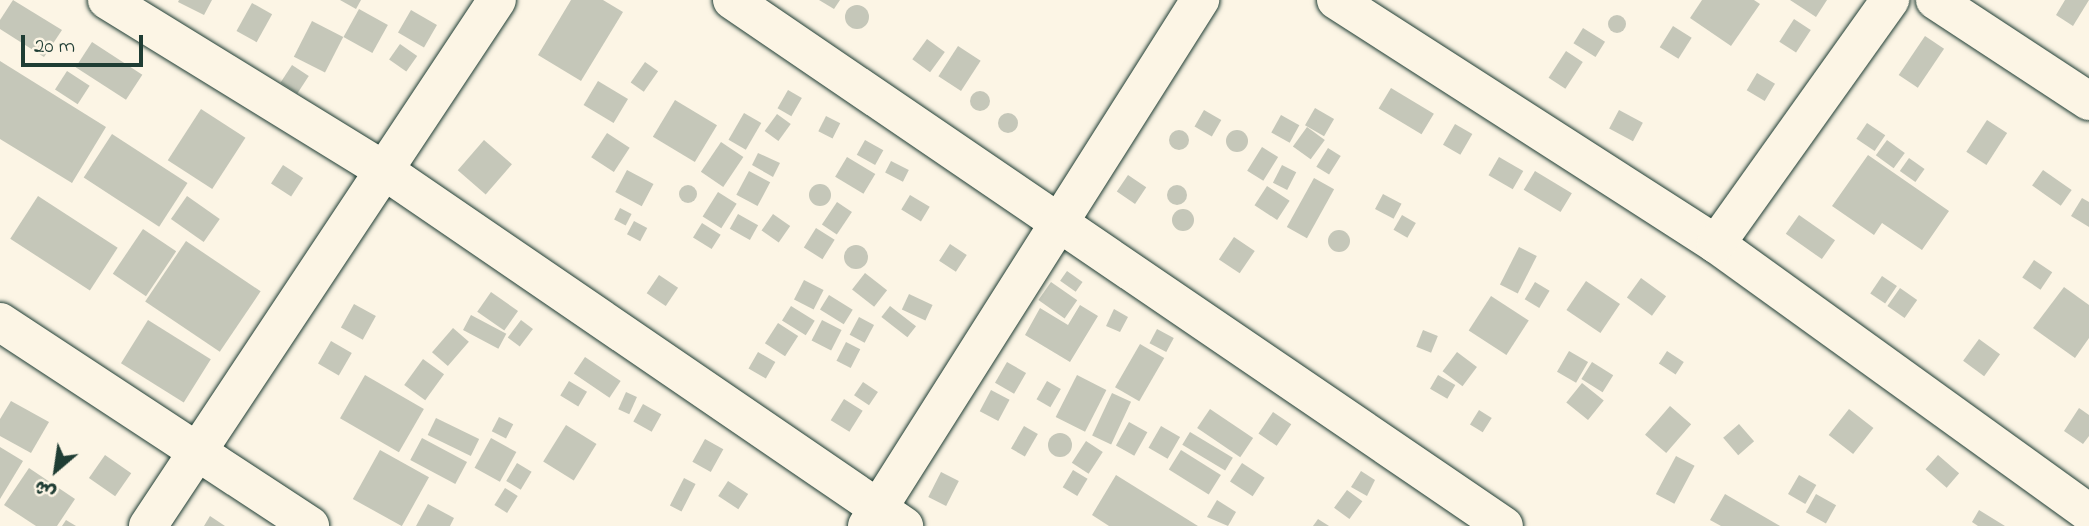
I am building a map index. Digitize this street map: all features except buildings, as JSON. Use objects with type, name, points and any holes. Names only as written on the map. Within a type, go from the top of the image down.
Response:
[{"type":"street","points":[[107,0],[385,171],[883,520],[1057,222],[1200,0]]},
{"type":"street","points":[[148,526],[497,0]]},
{"type":"street","points":[[732,0],[1504,526]]},
{"type":"street","points":[[1336,0],[1716,244],[2089,513]]},
{"type":"street","points":[[1716,244],[1890,0]]},
{"type":"street","points":[[1935,0],[2089,101]]},
{"type":"street","points":[[0,322],[200,451],[310,526]]}]
